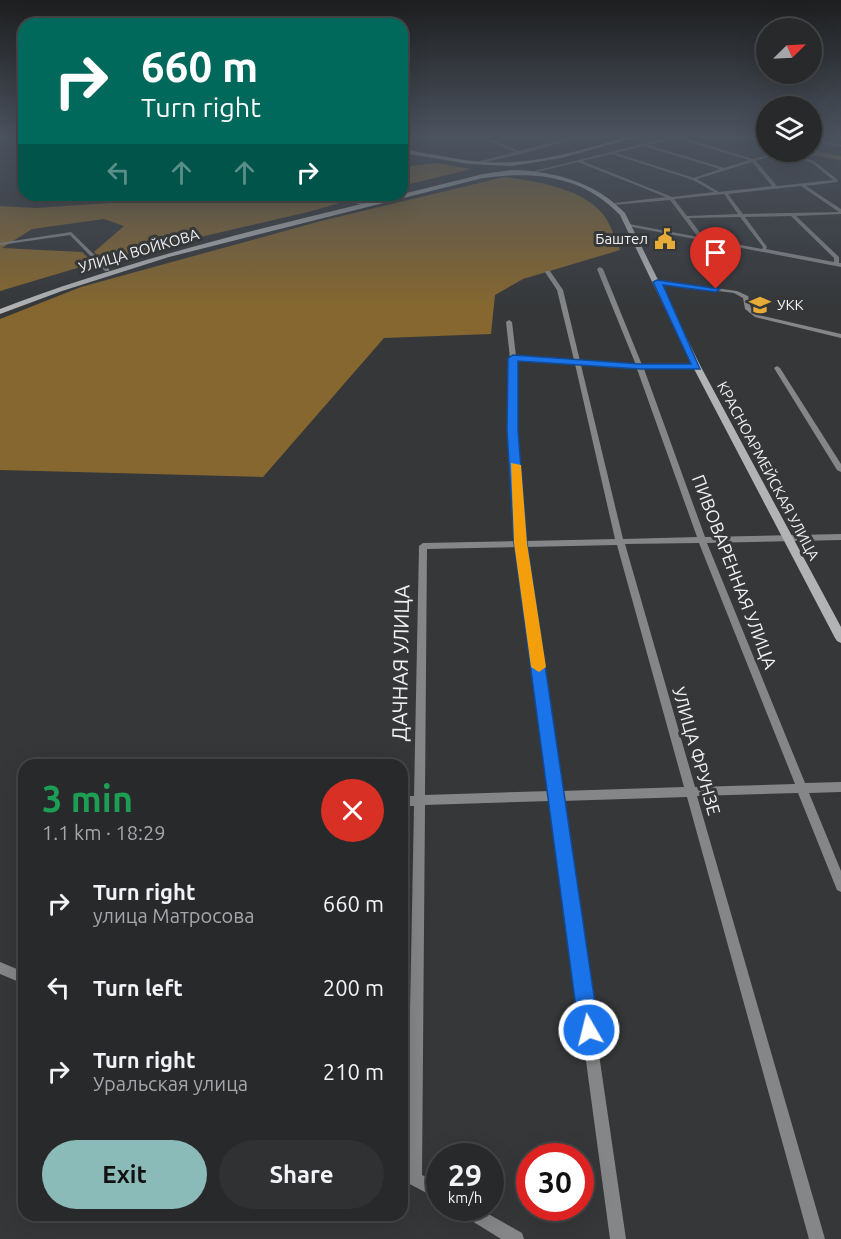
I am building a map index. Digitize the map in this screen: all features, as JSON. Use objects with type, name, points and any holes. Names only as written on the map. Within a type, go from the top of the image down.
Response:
[{"type":"main road","name":"КРАСНОАРМЕЙСКАЯ УЛИЦА","points":[[597,193],[615,204],[629,225],[697,367],[841,638]]},
{"type":"main road","name":"УЛИЦА ВОЙКОВА","points":[[0,310],[107,270],[375,201]]},
{"type":"main road","name":"УЛИЦА ВОЙКОВА","points":[[0,310],[156,259],[380,201]]},
{"type":"street","points":[[658,193],[671,198],[703,240]]},
{"type":"street","points":[[615,204],[722,193],[765,247],[763,251]]},
{"type":"street","points":[[813,193],[841,212]]},
{"type":"street","points":[[334,201],[362,204]]},
{"type":"street","points":[[686,217],[841,212]]},
{"type":"street","points":[[629,225],[839,264],[837,258],[792,214]]},
{"type":"street","points":[[0,244],[71,233],[107,270]]},
{"type":"street","name":"ПИВОВАРЕННАЯ УЛИЦА","points":[[600,269],[640,367],[703,542],[841,886]]},
{"type":"street","name":"УЛИЦА ФРУНЗЕ","points":[[548,272],[560,290],[620,542],[817,1239]]},
{"type":"street","points":[[657,282],[735,292],[746,297],[748,309],[757,316],[841,336]]},
{"type":"street","points":[[508,322],[513,358],[513,431],[521,543],[618,1239]]},
{"type":"street","points":[[513,358],[640,367],[697,367]]},
{"type":"street","points":[[777,368],[841,470]]},
{"type":"street","points":[[521,543],[703,542],[787,537],[841,537]]},
{"type":"street","name":"ДАЧНАЯ УЛИЦА","points":[[408,1174],[423,546],[521,543]]},
{"type":"street","points":[[408,801],[558,797],[690,790],[841,787]]},
{"type":"street","points":[[0,968],[18,976]]},
{"type":"street","points":[[408,1174],[426,1185]]},
{"type":"street","points":[[486,1221],[516,1239]]},
{"type":"shaded area","points":[[438,193],[572,193],[599,209],[607,220],[620,250],[523,279],[495,295],[491,334],[384,338],[263,477],[0,470],[0,319],[81,287],[321,221]]},
{"type":"shaded area","points":[[142,201],[347,201],[102,260],[94,252],[124,226],[104,219],[32,229],[2,248],[82,252],[94,263],[0,291],[0,206],[35,208]]},
{"type":"slow traffic","points":[[515,465],[521,543],[539,667]]},
{"type":"place","name":"Баштел","points":[[665,239]]},
{"type":"place","name":"УКК","points":[[760,305]]},
{"type":"route","points":[[589,1030],[521,543],[513,431],[513,358],[640,367],[697,367],[657,282],[716,289]]}]
